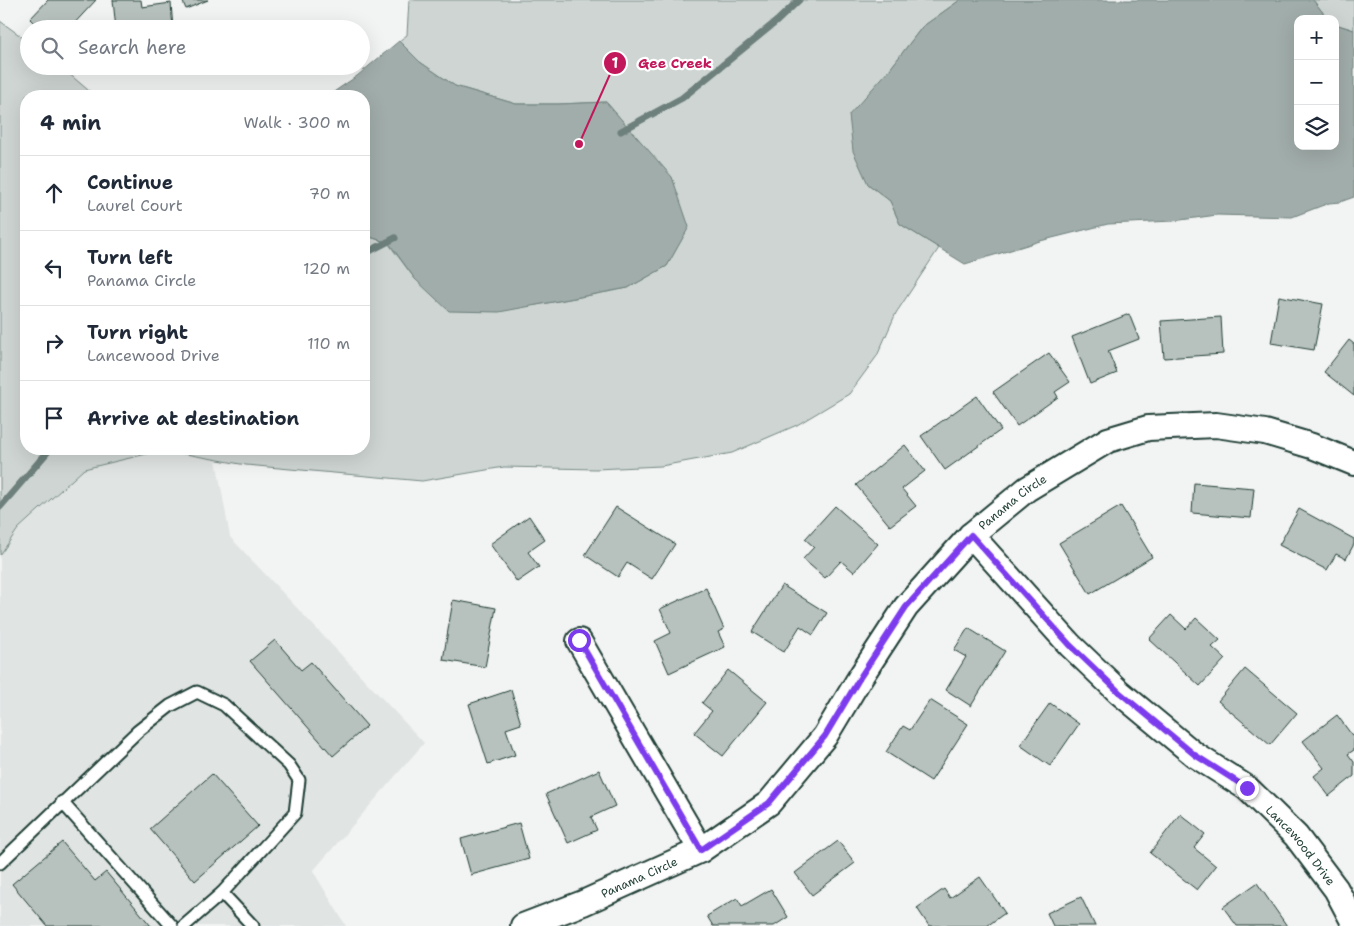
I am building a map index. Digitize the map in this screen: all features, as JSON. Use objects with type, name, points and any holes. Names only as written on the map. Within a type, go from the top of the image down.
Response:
[{"type":"street","name":"Panama Circle","points":[[523,926],[582,903],[701,850],[769,803],[825,736],[906,607],[971,535],[1027,489],[1108,440],[1148,428],[1216,425],[1265,432],[1312,446],[1354,463]]},
{"type":"street","name":"Lancewood Drive","points":[[971,535],[1070,645],[1119,692],[1195,755],[1247,788],[1296,836],[1336,889],[1354,923]]},
{"type":"street","points":[[579,640],[701,850]]},
{"type":"lane","points":[[0,863],[138,730],[170,706],[197,692],[224,704],[289,765],[299,780],[295,813],[222,893],[184,926]]},
{"type":"lane","points":[[62,802],[172,926]]},
{"type":"lane","points":[[222,893],[254,926]]},
{"type":"shaded area","points":[[409,0],[960,0],[922,27],[890,69],[868,184],[890,201],[900,224],[939,248],[896,313],[877,356],[849,394],[797,425],[732,453],[661,466],[596,469],[504,467],[422,481],[246,465],[191,455],[370,455],[370,237],[388,243],[415,279],[536,305],[628,288],[667,266],[688,227],[672,178],[606,102],[516,104],[455,86],[420,62],[399,41],[407,35]]},
{"type":"shaded area","points":[[960,0],[1313,0],[1325,15],[1294,15],[1294,150],[1339,150],[1339,25],[1354,30],[1354,197],[1340,202],[1329,203],[1292,217],[1217,215],[1173,221],[1108,224],[1040,241],[965,264],[900,224],[890,201],[868,184],[853,151],[849,115],[890,69],[922,27]]},
{"type":"shaded area","points":[[1313,0],[1354,0],[1354,30],[1339,25],[1339,15],[1325,15]]},
{"type":"shaded area","points":[[0,21],[20,35],[20,75],[70,75],[88,90],[20,90],[20,455],[142,455],[84,469],[18,529],[0,555]]},
{"type":"shaded area","points":[[399,41],[420,62],[455,86],[516,104],[606,102],[672,177],[689,227],[667,266],[628,288],[499,312],[449,311],[415,279],[389,243],[370,237],[370,90],[337,90],[358,75],[370,75],[370,65]]},
{"type":"shaded area","points":[[142,455],[190,455],[216,460],[230,537],[424,743],[313,871],[346,926],[0,926],[0,555],[18,529],[84,469]]},
{"type":"building","points":[[48,0],[96,0],[77,20],[30,19]]},
{"type":"building","points":[[113,0],[141,0],[142,7],[171,3],[172,20],[115,20]]},
{"type":"building","points":[[182,0],[208,0],[186,9]]},
{"type":"building","points":[[1279,296],[1323,304],[1314,350],[1271,343]]},
{"type":"building","points":[[1129,314],[1139,339],[1108,351],[1117,373],[1090,384],[1072,337]]},
{"type":"building","points":[[1221,317],[1223,354],[1164,358],[1161,321]]},
{"type":"building","points":[[1349,340],[1354,344],[1354,396],[1324,372]]},
{"type":"building","points":[[1049,353],[1070,382],[1055,392],[1058,397],[1017,426],[993,392]]},
{"type":"building","points":[[977,396],[1001,430],[945,470],[921,436]]},
{"type":"building","points":[[905,445],[925,471],[902,489],[916,506],[890,526],[856,485]]},
{"type":"building","points":[[1194,483],[1254,488],[1251,518],[1192,513]]},
{"type":"building","points":[[835,506],[878,544],[854,572],[841,561],[825,578],[803,559],[814,547],[805,539]]},
{"type":"building","points":[[1121,506],[1152,557],[1090,594],[1059,543]]},
{"type":"building","points":[[616,507],[675,544],[652,579],[627,563],[618,577],[585,555]]},
{"type":"building","points":[[1299,509],[1354,539],[1354,544],[1346,559],[1336,554],[1327,570],[1279,545]]},
{"type":"building","points":[[529,516],[545,540],[528,552],[539,567],[517,582],[490,544]]},
{"type":"building","points":[[782,585],[827,613],[813,635],[800,626],[784,652],[752,632]]},
{"type":"building","points":[[706,588],[724,629],[718,632],[725,647],[669,673],[655,641],[671,633],[660,609]]},
{"type":"building","points":[[453,600],[496,608],[485,667],[443,660]]},
{"type":"building","points":[[1171,615],[1186,629],[1196,618],[1220,640],[1212,647],[1225,659],[1200,686],[1149,639]]},
{"type":"building","points":[[968,628],[1005,651],[971,706],[946,690],[966,657],[954,650]]},
{"type":"building","points":[[275,640],[301,670],[311,662],[367,726],[333,756],[250,661]]},
{"type":"building","points":[[1245,669],[1297,713],[1270,745],[1218,701]]},
{"type":"building","points":[[728,670],[767,702],[723,756],[694,733],[712,711],[702,703]]},
{"type":"building","points":[[511,690],[521,724],[506,729],[515,755],[488,764],[469,704]]},
{"type":"building","points":[[930,700],[968,724],[931,781],[886,752],[903,726],[910,730]]},
{"type":"building","points":[[1050,703],[1079,724],[1050,766],[1020,745]]},
{"type":"building","points":[[1337,715],[1354,738],[1354,750],[1348,754],[1354,762],[1354,776],[1329,796],[1314,776],[1324,768],[1303,741]]},
{"type":"building","points":[[599,770],[615,806],[591,817],[597,830],[568,843],[546,794]]},
{"type":"building","points":[[212,774],[258,826],[195,881],[150,829]]},
{"type":"building","points":[[1180,814],[1205,834],[1194,848],[1216,866],[1197,890],[1150,853]]},
{"type":"building","points":[[519,823],[529,859],[471,875],[461,839]]},
{"type":"building","points":[[838,841],[855,863],[812,895],[795,873]]},
{"type":"building","points":[[62,842],[95,881],[106,872],[151,926],[47,926],[12,884]]},
{"type":"building","points":[[980,877],[1005,913],[987,926],[929,926],[917,908],[944,889],[950,898]]},
{"type":"building","points":[[1257,883],[1287,926],[1237,926],[1223,907]]},
{"type":"building","points":[[771,889],[788,917],[774,926],[713,926],[707,916],[737,898],[742,906]]},
{"type":"building","points":[[1081,897],[1095,926],[1053,926],[1047,913]]},
{"type":"waterway","points":[[621,131],[682,98],[777,21],[799,0]]},
{"type":"waterway","points":[[370,251],[395,238]]},
{"type":"waterway","points":[[0,507],[45,455]]},
{"type":"place","name":"Gee Creek","points":[[579,144]]},
{"type":"route","points":[[579,640],[701,850],[769,803],[825,736],[906,607],[971,535],[1070,645],[1119,692],[1195,755],[1247,788]]}]
